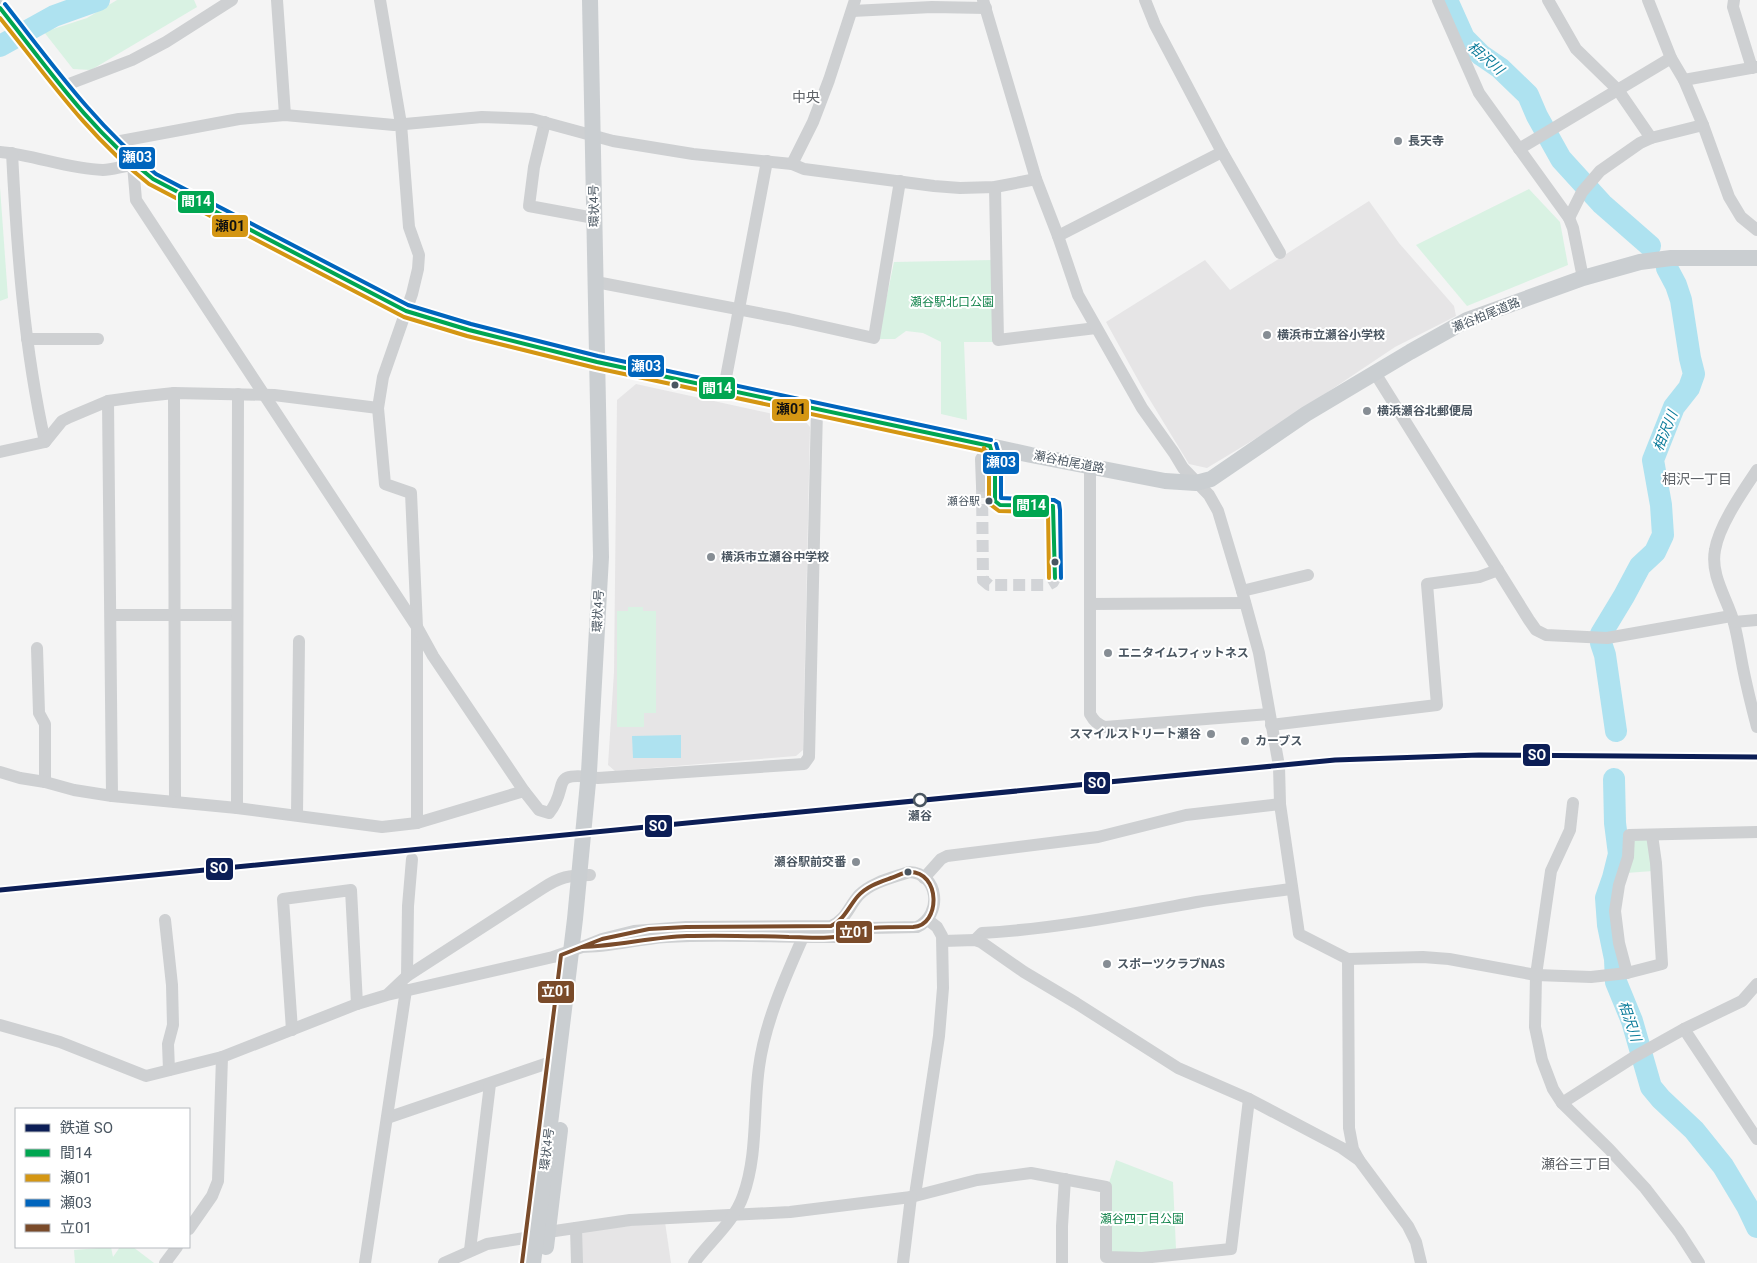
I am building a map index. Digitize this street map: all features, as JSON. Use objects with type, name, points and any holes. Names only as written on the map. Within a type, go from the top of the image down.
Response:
[{"type":"main road","name":"環状4号","points":[[543,1226],[588,782],[601,557],[590,0]]},
{"type":"main road","name":"瀬谷柏尾道路","points":[[3,18],[110,143],[153,179],[406,311],[470,330],[597,362],[990,446],[1166,481],[1196,483],[1211,479],[1306,414],[1467,320],[1583,278],[1640,262],[1671,258],[1757,258]]},
{"type":"main road","points":[[533,1263],[543,1226],[571,1041],[590,875],[578,775],[586,654],[591,526],[599,468]]},
{"type":"main road","points":[[522,1263],[570,875],[585,830],[598,778],[612,558],[599,468]]},
{"type":"main road","points":[[551,1039],[571,1041]]},
{"type":"main road","points":[[543,1226],[544,1263]]},
{"type":"street","points":[[61,87],[100,73],[166,42],[232,0]]},
{"type":"street","points":[[277,0],[285,115]]},
{"type":"street","points":[[380,0],[401,124],[409,228],[419,255],[418,269],[406,311],[383,377],[378,408],[385,484],[411,493],[416,627],[417,824]]},
{"type":"street","points":[[1145,0],[1155,24],[1222,152],[1280,253]]},
{"type":"street","points":[[1438,0],[1479,93],[1569,218],[1573,228],[1583,278]]},
{"type":"street","points":[[1548,0],[1576,50],[1618,90],[1651,138]]},
{"type":"street","points":[[1648,0],[1670,58],[1684,80],[1703,125],[1729,197],[1741,217],[1757,230]]},
{"type":"street","points":[[1684,80],[1754,67],[1733,7],[1734,0]]},
{"type":"street","points":[[792,164],[813,122],[826,89],[853,5],[932,7],[984,4],[1036,179],[1078,295],[1142,408],[1183,468],[1209,495],[1218,511],[1259,653],[1279,766],[1280,804],[1298,934],[1348,959],[1449,959],[1536,975],[1591,977],[1620,974],[1662,964],[1656,862],[1652,835]]},
{"type":"street","points":[[1519,149],[1670,58]]},
{"type":"street","points":[[110,143],[239,119],[285,115],[373,124],[401,124],[482,117],[532,119],[592,136],[693,154],[792,164],[804,169],[952,187],[995,187],[1036,179]]},
{"type":"street","points":[[544,122],[534,168],[529,206],[594,218]]},
{"type":"street","points":[[1569,218],[1584,188],[1600,171],[1640,142],[1703,125]]},
{"type":"street","points":[[1058,236],[1222,152]]},
{"type":"street","points":[[45,442],[36,400],[27,340],[6,153],[69,166],[105,170],[133,164],[136,200],[416,627],[433,656],[524,791],[540,810],[549,814],[554,807],[563,781],[569,776],[578,775],[598,778],[804,764],[808,761],[817,408]]},
{"type":"street","points":[[724,388],[767,161]]},
{"type":"street","points":[[596,282],[874,338],[900,181]]},
{"type":"street","points":[[995,187],[998,340],[1096,328]]},
{"type":"street","points":[[27,340],[98,339]]},
{"type":"street","points":[[1375,373],[1536,630],[1546,635],[1601,637],[1732,619],[1757,620]]},
{"type":"street","points":[[0,452],[45,442],[62,421],[108,400],[174,394],[263,394],[378,408]]},
{"type":"street","points":[[174,394],[175,802]]},
{"type":"street","points":[[237,808],[238,394]]},
{"type":"street","points":[[108,400],[112,796]]},
{"type":"street","points":[[988,486],[995,462],[990,446]]},
{"type":"street","points":[[1090,466],[1090,714],[1097,724],[1104,728],[1270,719],[1437,705],[1427,584],[1479,577],[1498,570]]},
{"type":"street","points":[[1757,470],[1733,509],[1715,550],[1718,579],[1732,619],[1757,727]]},
{"type":"street","points":[[1090,604],[1244,597],[1308,575]]},
{"type":"street","points":[[111,615],[237,615]]},
{"type":"street","points":[[297,815],[298,641]]},
{"type":"street","points":[[36,648],[39,713],[45,724],[45,782]]},
{"type":"street","points":[[0,772],[74,790],[112,796],[237,808],[382,827],[417,824],[524,791]]},
{"type":"street","points":[[1573,803],[1570,830],[1551,871],[1536,975],[1535,1027],[1542,1060],[1553,1089],[1562,1103],[1645,1188],[1679,1232],[1699,1263]]},
{"type":"street","points":[[924,878],[941,859],[947,856],[1098,837],[1186,815],[1280,804]]},
{"type":"street","points":[[1620,974],[1615,911],[1619,885],[1628,857],[1629,836],[1757,832]]},
{"type":"street","points":[[408,976],[408,906],[412,859]]},
{"type":"street","points":[[0,1025],[60,1042],[146,1076],[222,1057],[356,1004],[406,990],[561,955],[582,948],[602,938],[665,927],[831,926],[843,919],[856,899],[874,885],[908,872],[913,872],[924,878],[933,890],[934,900],[931,915],[928,920],[916,927],[870,928],[835,937],[667,937],[582,948]]},
{"type":"street","points":[[387,995],[408,976],[556,879],[570,875],[590,875]]},
{"type":"street","points":[[975,940],[982,933],[1054,927],[1199,902],[1291,889]]},
{"type":"street","points":[[292,1030],[283,899],[351,890],[356,1004]]},
{"type":"street","points":[[856,899],[858,918],[861,923],[870,928]]},
{"type":"street","points":[[165,920],[172,985],[173,1015],[173,1025],[168,1044],[169,1070]]},
{"type":"street","points":[[903,1263],[938,1036],[943,988],[943,941],[940,931],[928,920]]},
{"type":"street","points":[[694,1263],[734,1215],[743,1197],[752,1154],[759,1066],[766,1032],[775,1004],[803,937]]},
{"type":"street","points":[[943,941],[975,940],[981,942],[1024,972],[1178,1068],[1249,1099],[1342,1148],[1359,1160]]},
{"type":"street","points":[[1348,959],[1349,1128],[1353,1149],[1359,1160],[1408,1226],[1416,1242],[1421,1263]]},
{"type":"street","points":[[1562,1103],[1646,1050],[1742,1001],[1757,984]]},
{"type":"street","points":[[365,1263],[406,990]]},
{"type":"street","points":[[1684,1029],[1757,1137]]},
{"type":"street","points":[[190,1228],[212,1196],[218,1180],[222,1057]]},
{"type":"street","points":[[386,1118],[548,1063]]},
{"type":"street","points":[[470,1250],[490,1084]]},
{"type":"street","points":[[543,1226],[576,1228],[630,1220],[790,1212],[913,1196],[977,1180],[1031,1173],[1106,1187],[1106,1257],[1142,1258],[1232,1249],[1249,1099]]},
{"type":"street","points":[[1062,1263],[1065,1179]]},
{"type":"street","points":[[576,1228],[578,1263]]},
{"type":"street","points":[[444,1263],[486,1244],[525,1238]]},
{"type":"street","points":[[165,1263],[175,1248]]},
{"type":"shaded area","name":"横浜市立瀬谷小学校","points":[[1369,201],[1399,243],[1454,306],[1456,316],[1395,347],[1280,424],[1207,468],[1189,464],[1142,387],[1106,322],[1205,260],[1230,290]]},
{"type":"shaded area","name":"横浜市立瀬谷中学校","points":[[636,384],[805,421],[810,427],[803,750],[796,756],[615,771],[608,765],[614,672],[617,400]]},
{"type":"shaded area","points":[[665,1222],[671,1263],[581,1263],[580,1235],[583,1231]]},
{"type":"green space","points":[[117,0],[194,0],[197,7],[91,70],[73,69],[44,32],[87,18]]},
{"type":"green space","points":[[0,187],[8,298],[0,301]]},
{"type":"green space","points":[[1529,189],[1560,222],[1568,265],[1467,306],[1416,245]]},
{"type":"green space","name":"瀬谷駅北口公園","points":[[993,260],[995,342],[964,342],[967,420],[941,414],[941,342],[923,333],[906,331],[895,339],[878,339],[894,262]]},
{"type":"green space","points":[[628,607],[643,607],[643,611],[656,611],[656,713],[644,713],[644,727],[617,727],[617,611],[628,611]]},
{"type":"green space","points":[[1649,836],[1653,871],[1626,873],[1631,838]]},
{"type":"green space","name":"瀬谷四丁目公園","points":[[1116,1160],[1173,1182],[1176,1249],[1146,1253],[1109,1253],[1109,1183]]},
{"type":"green space","points":[[111,1248],[113,1257],[119,1248],[134,1248],[154,1263],[75,1263],[74,1250]]},
{"type":"water","points":[[681,735],[681,758],[633,758],[632,736]]},
{"type":"waterway","points":[[0,46],[54,16],[99,0]]},
{"type":"waterway","name":"相沢川","points":[[1447,0],[1464,38],[1481,55],[1500,68],[1528,95],[1537,116],[1561,159],[1602,204],[1650,246]]},
{"type":"waterway","name":"相沢川","points":[[1616,731],[1601,634],[1640,566],[1655,552],[1663,535],[1661,505],[1653,460],[1674,407],[1689,388],[1694,374],[1681,300],[1667,268]]},
{"type":"waterway","name":"相沢川","points":[[1614,779],[1615,823],[1619,854],[1606,898],[1608,925],[1615,959],[1616,982],[1632,1021],[1651,1087],[1694,1130],[1723,1166],[1757,1227]]},
{"type":"tunnel","points":[[982,486],[983,580],[989,585],[1048,585],[1055,578],[1053,506],[1000,505],[995,501],[995,486]]},
{"type":"rail line","name":"SO","points":[[0,890],[1335,760],[1479,755],[1757,757]]},
{"type":"transit line","name":"瀬03","points":[[5,4],[94,115],[156,174],[408,305],[471,324],[598,356],[991,440]]},
{"type":"transit line","name":"間14","points":[[0,8],[90,120],[130,160],[153,179],[406,311],[469,330],[597,362],[990,446]]},
{"type":"transit line","name":"瀬01","points":[[0,18],[70,106],[127,166],[149,184],[404,317],[467,336],[596,368],[989,452]]},
{"type":"transit line","name":"瀬03","points":[[996,444],[1001,461],[1001,498],[1054,500],[1059,503],[1061,578]]},
{"type":"transit line","name":"間14","points":[[990,446],[995,462],[995,501],[1000,505],[1053,506],[1055,578]]},
{"type":"transit line","name":"瀬01","points":[[984,448],[989,463],[989,501],[991,505],[999,511],[1048,512],[1049,578]]},
{"type":"transit line","name":"立01","points":[[522,1263],[561,955],[602,939],[649,929],[831,926],[840,920],[858,896],[865,890],[907,872],[920,874],[927,880],[932,889],[932,909],[929,918],[922,924],[913,927],[871,928],[829,938],[687,936],[582,947]]},
{"type":"place","name":"長天寺","points":[[1398,141]]},
{"type":"place","name":"横浜市立瀬谷小学校","points":[[1267,335]]},
{"type":"place","name":"横浜瀬谷北郵便局","points":[[1367,411]]},
{"type":"place","name":"瀬谷駅","points":[[989,501]]},
{"type":"place","name":"横浜市立瀬谷中学校","points":[[711,557]]},
{"type":"place","name":"エニタイムフィットネス","points":[[1108,653]]},
{"type":"place","name":"スマイルストリート瀬谷","points":[[1211,734]]},
{"type":"place","name":"カーブス","points":[[1245,741]]},
{"type":"place","name":"瀬谷","points":[[920,800]]},
{"type":"place","name":"瀬谷駅前交番","points":[[856,862]]},
{"type":"place","name":"スポーツクラブNAS","points":[[1107,964]]},
{"type":"district","name":"中央","points":[[806,97]]},
{"type":"district","name":"相沢一丁目","points":[[1697,479]]},
{"type":"district","name":"瀬谷三丁目","points":[[1576,1164]]}]
